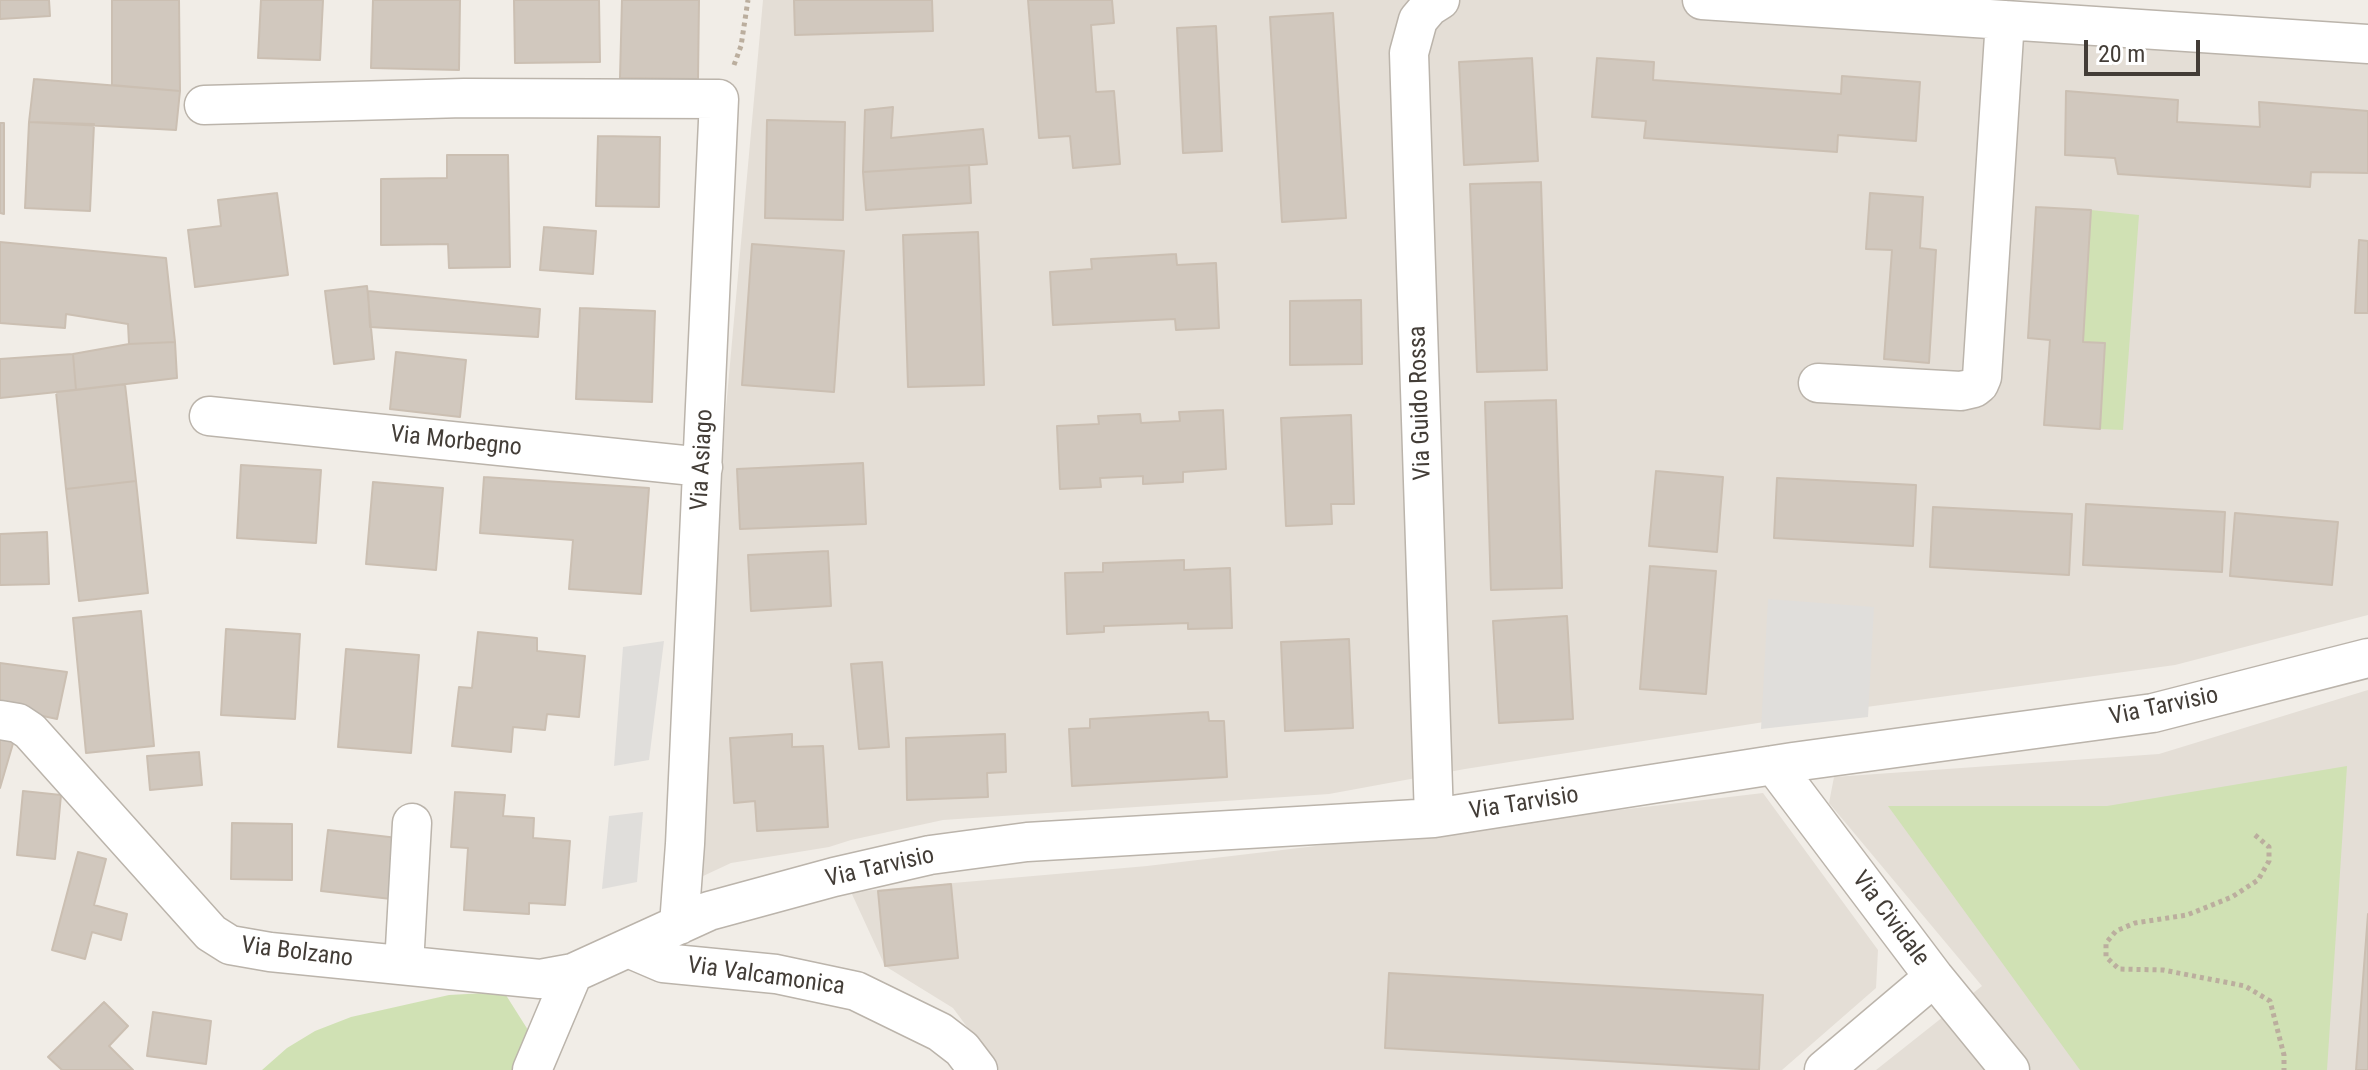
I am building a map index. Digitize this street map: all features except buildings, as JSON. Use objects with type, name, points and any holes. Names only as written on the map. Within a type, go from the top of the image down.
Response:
[{"type":"street","name":"Via Guido Rossa","points":[[1434,818],[1409,53],[1418,20],[1440,0]]},
{"type":"street","points":[[1702,0],[2368,44]]},
{"type":"street","points":[[1818,383],[1961,391],[1979,384],[1982,377],[2005,20]]},
{"type":"street","points":[[204,105],[464,98],[719,99]]},
{"type":"street","name":"Via Asiago","points":[[679,925],[719,99]]},
{"type":"street","name":"Via Morbegno","points":[[209,416],[703,467]]},
{"type":"street","name":"Via Tarvisio","points":[[679,925],[709,911],[930,855],[1027,842],[1434,818],[1774,765],[2153,713],[2368,658]]},
{"type":"street","name":"Via Bolzano","points":[[0,720],[18,723],[35,736],[215,937],[230,945],[404,965],[556,976]]},
{"type":"street","name":"Via Cividale","points":[[1774,765],[1934,977],[2010,1070]]},
{"type":"street","points":[[404,965],[412,823]]},
{"type":"street","points":[[532,1070],[556,976],[679,925]]},
{"type":"street","name":"Via Valcamonica","points":[[628,948],[663,963],[776,974],[856,991],[940,1032],[962,1049],[978,1070]]},
{"type":"street","points":[[1824,1070],[1934,977]]},
{"type":"path","points":[[719,99],[741,46],[748,0]]},
{"type":"path","points":[[2255,835],[2269,847],[2269,861],[2258,880],[2232,897],[2187,915],[2135,923],[2116,931],[2106,943],[2106,957],[2119,969],[2163,970],[2245,986],[2270,1001],[2284,1055],[2284,1070]]},
{"type":"shaded area","points":[[763,0],[1997,0],[1982,35],[2368,63],[2368,615],[2175,665],[1815,714],[1465,769],[1329,794],[943,820],[829,847],[731,863],[701,877],[725,419]]},
{"type":"shaded area","points":[[1768,599],[1874,607],[1868,717],[1761,729]]},
{"type":"shaded area","points":[[664,641],[649,760],[614,766],[623,647]]},
{"type":"shaded area","points":[[2368,690],[2368,1070],[1876,1070],[1982,986],[1829,803],[1834,777],[2159,754]]},
{"type":"shaded area","points":[[1763,793],[1878,950],[1876,988],[1782,1070],[999,1070],[953,1008],[885,966],[851,892],[1147,866]]},
{"type":"shaded area","points":[[643,812],[637,882],[602,889],[609,816]]},
{"type":"green space","points":[[2091,210],[2139,215],[2123,430],[2100,429],[2105,343],[2083,342]]},
{"type":"green space","points":[[2347,766],[2327,1070],[2080,1070],[1888,806],[2107,806]]},
{"type":"green space","points":[[504,992],[528,1030],[514,1070],[262,1070],[287,1048],[315,1031],[351,1017],[449,995]]}]
